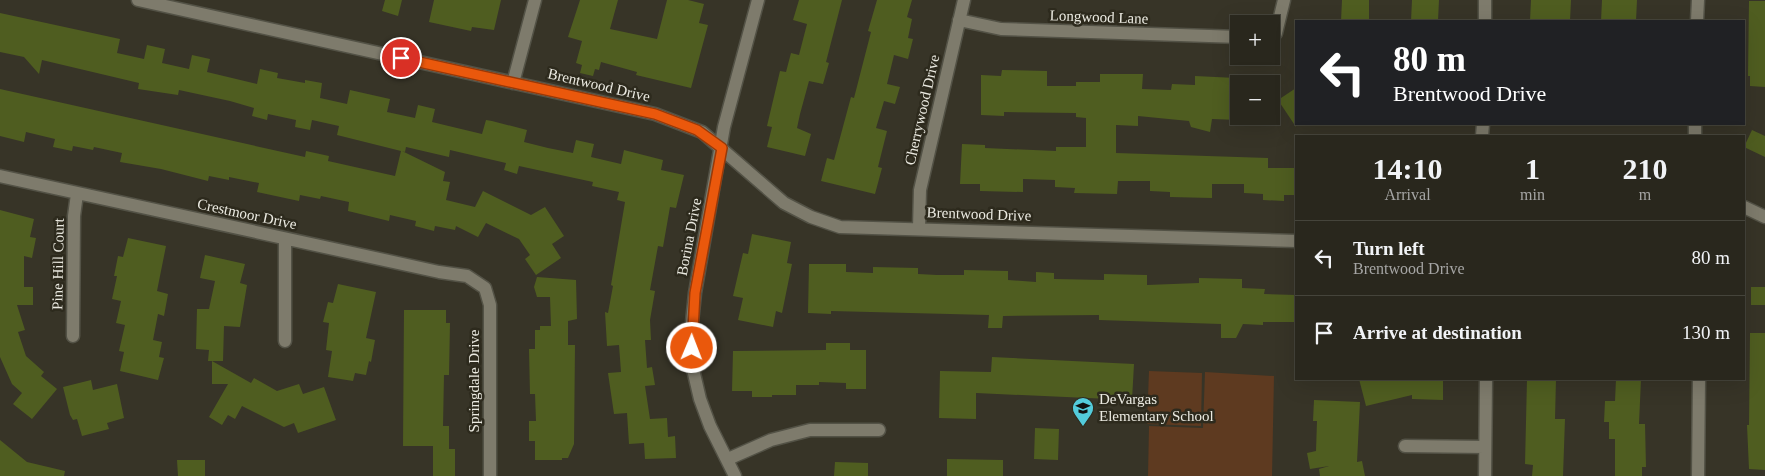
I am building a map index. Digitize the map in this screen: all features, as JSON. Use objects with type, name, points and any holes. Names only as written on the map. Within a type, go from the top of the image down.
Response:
[{"type":"street","name":"Brentwood Drive","points":[[138,0],[655,114],[697,130],[722,148],[784,203],[812,217],[840,227],[1295,241]]},
{"type":"street","points":[[513,83],[535,0]]},
{"type":"street","name":"Borina Drive","points":[[735,476],[710,426],[700,399],[692,365],[691,332],[695,293],[722,148],[724,127],[758,0]]},
{"type":"street","name":"Cherrywood Drive","points":[[919,228],[920,190],[964,0]]},
{"type":"street","points":[[1280,15],[1284,0]]},
{"type":"street","points":[[1484,20],[1485,0]]},
{"type":"street","points":[[1697,20],[1698,0]]},
{"type":"street","name":"Longwood Lane","points":[[959,20],[1001,30],[1230,38]]},
{"type":"street","name":"Crestmoor Drive","points":[[0,176],[439,272],[467,276],[485,288]]},
{"type":"street","name":"Pine Hill Court","points":[[73,336],[74,216],[78,194]]},
{"type":"street","points":[[1745,207],[1765,217]]},
{"type":"street","points":[[285,239],[285,341]]},
{"type":"street","name":"Springdale Drive","points":[[485,288],[490,305],[490,476]]},
{"type":"street","points":[[1485,476],[1486,380]]},
{"type":"street","points":[[1698,476],[1699,380]]},
{"type":"street","points":[[728,459],[771,440],[810,430],[879,430]]},
{"type":"street","points":[[1405,446],[1485,447]]},
{"type":"shaded area","points":[[1149,371],[1202,373],[1201,426],[1147,424]]},
{"type":"shaded area","points":[[1205,372],[1274,376],[1272,476],[1148,476],[1149,426],[1203,428]]},
{"type":"building","points":[[385,0],[402,0],[398,16],[382,11]]},
{"type":"building","points":[[434,0],[501,0],[494,30],[472,27],[471,31],[429,22]]},
{"type":"building","points":[[580,0],[618,0],[610,29],[657,39],[667,0],[688,0],[704,4],[699,23],[708,25],[691,88],[636,75],[637,72],[601,62],[599,70],[595,69],[593,76],[580,73],[582,65],[576,63],[582,41],[568,37]]},
{"type":"building","points":[[799,0],[842,0],[826,62],[829,63],[823,84],[809,81],[800,114],[797,128],[811,134],[805,156],[767,147],[772,127],[767,126],[780,71],[786,72],[791,53],[799,55],[807,24],[793,20]]},
{"type":"building","points":[[877,0],[912,0],[907,17],[912,19],[908,38],[913,39],[908,59],[894,55],[887,84],[900,87],[895,104],[884,101],[876,128],[887,131],[878,167],[882,168],[875,194],[821,181],[827,158],[834,160],[851,97],[854,98],[871,32],[868,31]]},
{"type":"building","points":[[1342,0],[1369,0],[1369,20],[1341,20]]},
{"type":"building","points":[[1412,0],[1439,0],[1438,20],[1411,20]]},
{"type":"building","points":[[1531,0],[1571,0],[1570,20],[1530,20]]},
{"type":"building","points":[[1602,0],[1637,0],[1636,20],[1601,20]]},
{"type":"building","points":[[1749,1],[1765,1],[1765,87],[1750,86],[1750,76],[1748,76]]},
{"type":"building","points":[[0,13],[120,39],[117,53],[144,59],[147,45],[165,49],[162,63],[189,69],[192,55],[210,59],[207,72],[257,84],[260,69],[278,73],[277,78],[305,83],[305,80],[322,83],[320,98],[347,104],[350,90],[390,99],[387,112],[415,118],[418,105],[435,109],[432,122],[482,134],[486,120],[527,130],[524,142],[548,148],[573,153],[576,140],[594,144],[591,157],[621,164],[624,150],[663,160],[661,170],[684,175],[676,208],[670,207],[663,247],[658,246],[650,290],[655,291],[650,320],[651,340],[645,340],[647,368],[652,367],[655,385],[645,386],[650,419],[667,418],[668,437],[675,436],[676,458],[645,459],[644,443],[629,444],[627,413],[614,414],[608,373],[621,372],[619,345],[607,346],[605,312],[608,313],[613,286],[611,285],[625,202],[617,200],[619,192],[592,186],[593,182],[519,166],[517,174],[504,170],[506,163],[450,150],[449,157],[406,147],[405,152],[402,151],[445,172],[443,181],[450,182],[446,200],[475,207],[483,191],[531,215],[545,207],[564,236],[552,244],[561,258],[536,275],[525,259],[530,255],[519,239],[486,223],[478,237],[456,226],[455,230],[435,226],[434,231],[415,226],[416,221],[390,215],[389,221],[348,211],[349,202],[321,196],[320,199],[300,195],[299,201],[257,192],[259,183],[229,177],[229,180],[209,176],[208,181],[161,169],[120,162],[122,153],[94,147],[93,150],[73,146],[72,151],[53,147],[55,139],[26,132],[24,142],[0,136],[0,89],[305,157],[306,151],[329,156],[328,161],[395,176],[401,151],[337,135],[339,126],[312,120],[310,130],[295,127],[296,120],[268,114],[267,120],[252,116],[254,108],[230,101],[179,90],[178,95],[138,89],[139,83],[42,60],[39,74],[24,57],[0,52]]},
{"type":"building","points":[[1002,70],[1047,71],[1047,86],[1076,86],[1076,82],[1100,82],[1100,74],[1143,74],[1142,89],[1171,90],[1172,84],[1195,85],[1195,76],[1230,78],[1230,120],[1212,119],[1210,132],[1191,127],[1189,121],[1138,116],[1138,126],[1116,125],[1116,153],[1268,158],[1268,168],[1295,168],[1295,195],[1284,195],[1284,201],[1263,200],[1263,194],[1244,193],[1244,184],[1212,184],[1212,198],[1170,197],[1170,192],[1150,191],[1150,181],[1118,181],[1117,194],[1074,193],[1075,188],[1055,187],[1055,180],[1023,179],[1023,192],[980,191],[980,184],[960,184],[962,144],[985,145],[985,148],[1056,151],[1056,147],[1086,147],[1086,118],[1076,117],[1076,113],[1004,112],[1004,116],[981,115],[981,75],[1001,76]]},
{"type":"building","points":[[1295,89],[1295,125],[1296,127],[1280,103],[1280,99]]},
{"type":"building","points":[[1752,130],[1765,136],[1765,157],[1745,147]]},
{"type":"building","points":[[0,210],[34,219],[30,237],[36,238],[32,258],[24,256],[24,287],[33,287],[33,305],[17,305],[25,330],[18,332],[26,356],[44,372],[41,376],[57,389],[32,419],[13,404],[22,393],[12,384],[0,357]]},
{"type":"building","points":[[752,234],[791,242],[787,263],[792,264],[782,313],[776,311],[773,327],[738,320],[743,298],[733,296],[743,253],[748,254]]},
{"type":"building","points":[[128,238],[166,246],[157,291],[168,294],[164,316],[158,314],[153,340],[162,342],[159,357],[164,358],[158,380],[120,371],[124,352],[119,351],[125,325],[116,323],[121,301],[112,299],[117,276],[114,276],[118,256],[123,257]]},
{"type":"building","points":[[205,255],[245,264],[240,283],[247,285],[240,327],[224,326],[223,361],[208,361],[209,350],[196,349],[197,309],[209,309],[215,281],[200,278]]},
{"type":"building","points":[[809,264],[846,264],[846,272],[873,273],[873,267],[918,268],[918,274],[937,275],[964,275],[964,270],[1008,271],[1008,280],[1036,282],[1036,272],[1054,273],[1054,279],[1104,280],[1104,274],[1147,275],[1147,285],[1199,283],[1199,278],[1242,279],[1242,288],[1265,289],[1264,294],[1295,295],[1295,322],[1263,322],[1263,325],[1243,324],[1236,338],[1221,338],[1221,324],[1099,320],[1099,315],[1003,316],[1002,328],[988,328],[989,315],[831,311],[831,314],[808,313]]},
{"type":"building","points":[[537,277],[576,280],[577,319],[568,321],[568,345],[575,345],[574,444],[568,458],[562,458],[562,460],[535,460],[535,441],[529,441],[529,421],[536,421],[535,394],[530,394],[529,349],[535,349],[535,330],[540,330],[540,326],[551,326],[550,297],[537,297],[534,287]]},
{"type":"building","points":[[338,284],[376,292],[366,338],[375,340],[371,362],[369,361],[366,375],[355,373],[353,381],[328,377],[332,351],[326,350],[329,323],[323,322],[328,302],[333,303]]},
{"type":"building","points":[[1751,287],[1765,287],[1765,305],[1751,305]]},
{"type":"building","points":[[404,310],[446,310],[446,323],[450,323],[449,375],[444,375],[443,426],[449,426],[449,449],[455,449],[455,476],[433,476],[433,446],[403,446]]},
{"type":"building","points":[[1750,333],[1765,333],[1765,470],[1749,469],[1747,425],[1749,425]]},
{"type":"building","points":[[826,343],[850,343],[850,350],[866,350],[866,389],[846,389],[846,383],[819,382],[819,385],[796,385],[796,395],[752,397],[752,391],[732,391],[733,351],[826,350]]},
{"type":"building","points":[[992,357],[1134,364],[1132,400],[976,393],[976,419],[939,418],[940,371],[991,372]]},
{"type":"building","points":[[212,361],[251,383],[254,378],[277,391],[299,384],[303,394],[324,387],[336,420],[298,433],[294,423],[284,427],[242,406],[235,419],[228,415],[222,425],[209,417],[228,384],[212,384]]},
{"type":"building","points":[[91,380],[93,390],[117,384],[124,418],[107,423],[109,429],[82,436],[77,419],[73,420],[70,415],[63,387]]},
{"type":"building","points":[[1359,380],[1443,380],[1443,400],[1412,399],[1412,395],[1366,406]]},
{"type":"building","points":[[1527,380],[1556,380],[1555,419],[1565,419],[1563,476],[1532,476],[1533,465],[1525,464]]},
{"type":"building","points":[[1616,380],[1641,380],[1639,424],[1645,424],[1646,467],[1642,467],[1642,476],[1615,476],[1615,439],[1609,439],[1609,422],[1604,422],[1605,401],[1615,401]]},
{"type":"building","points":[[1314,400],[1360,402],[1357,462],[1362,461],[1365,476],[1320,476],[1319,469],[1329,466],[1310,469],[1307,453],[1316,451],[1317,421],[1313,421]]},
{"type":"building","points":[[1035,428],[1059,429],[1058,460],[1034,459]]},
{"type":"building","points":[[0,440],[27,462],[65,471],[64,476],[0,476]]},
{"type":"building","points":[[947,459],[1003,460],[1003,476],[947,476]]},
{"type":"building","points":[[177,460],[205,460],[205,476],[178,476]]},
{"type":"building","points":[[835,462],[868,463],[868,476],[834,476]]},
{"type":"place","name":"DeVargas Elementary School","points":[[1083,427]]},
{"type":"route","points":[[401,58],[655,114],[702,132],[722,148],[695,293],[691,332],[692,348]]}]
